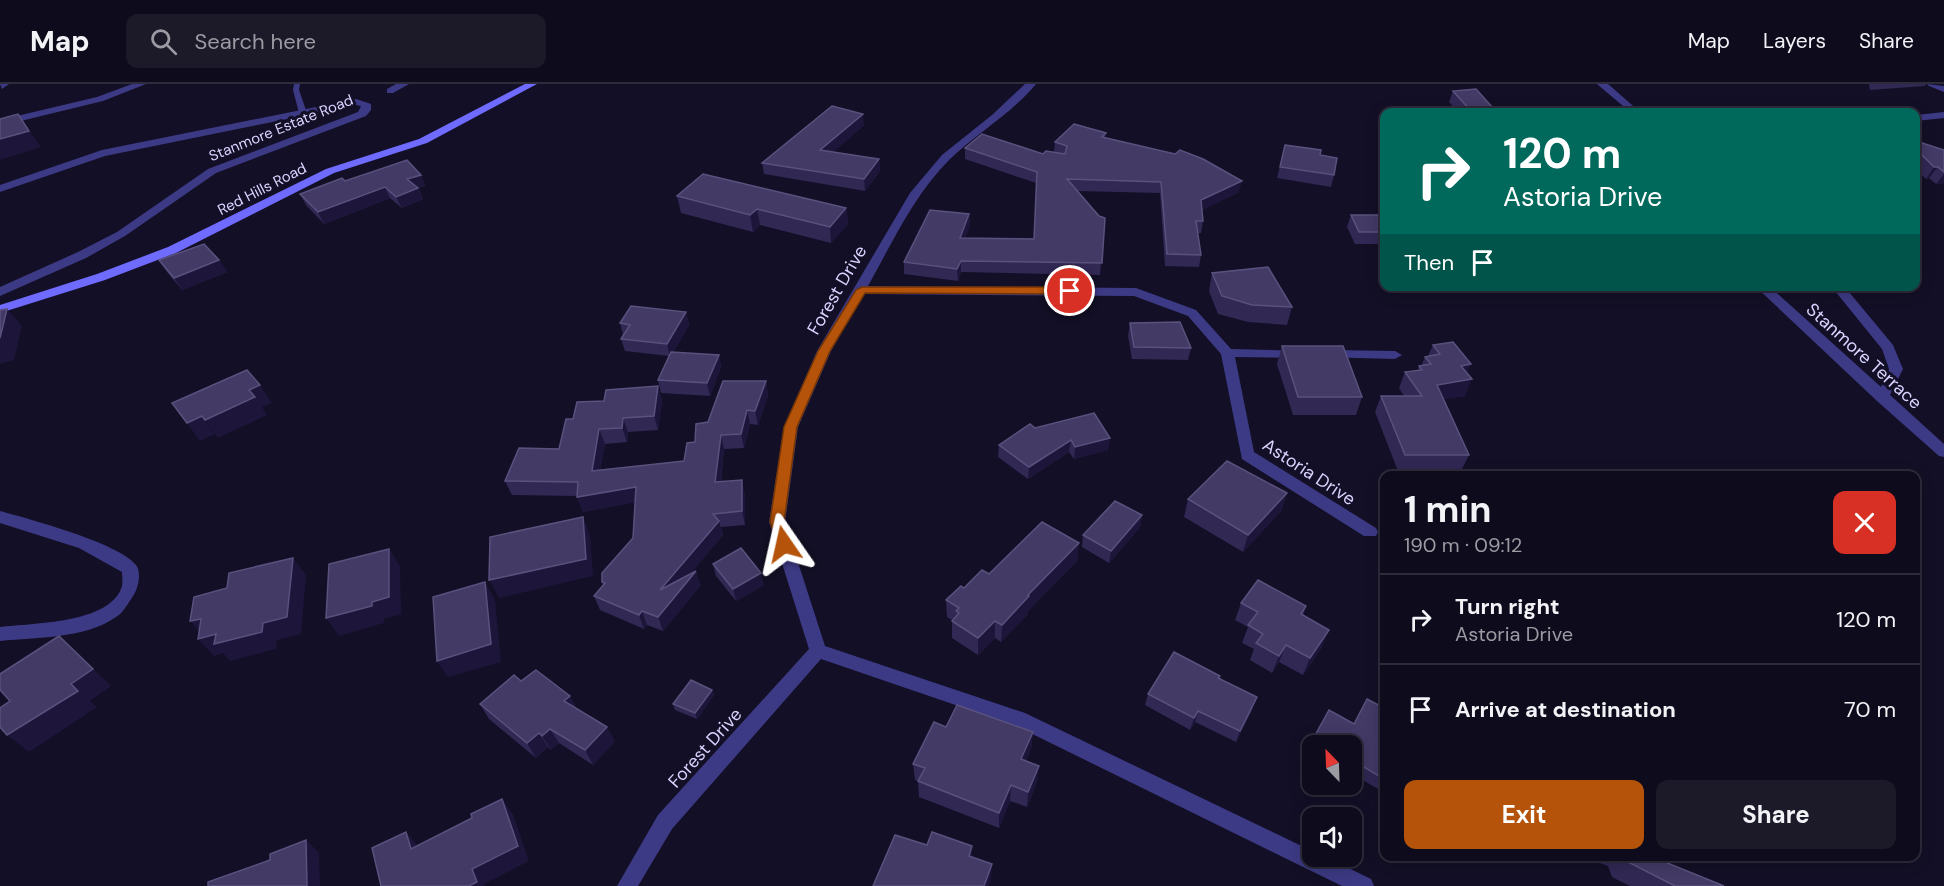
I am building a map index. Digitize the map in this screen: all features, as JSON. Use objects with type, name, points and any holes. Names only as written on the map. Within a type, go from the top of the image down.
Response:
[{"type":"main road","name":"Red Hills Road","points":[[0,309],[101,277],[172,250],[330,171],[423,141],[532,84]]},
{"type":"street","points":[[0,123],[100,99],[141,84]]},
{"type":"street","points":[[390,91],[404,84]]},
{"type":"street","name":"Forest Drive","points":[[627,886],[665,822],[818,651],[777,522],[791,427],[824,351],[862,290],[914,195],[946,157],[981,134],[1031,84]]},
{"type":"street","points":[[1602,84],[1630,108]]},
{"type":"street","points":[[1932,84],[1944,89]]},
{"type":"street","name":"Stanmore Estate Road","points":[[0,189],[102,153],[356,102],[366,104],[366,110],[362,114],[212,171],[121,234],[82,255],[0,292]]},
{"type":"street","points":[[1920,118],[1944,115]]},
{"type":"street","points":[[862,290],[1136,292],[1192,313],[1227,353],[1395,355]]},
{"type":"street","name":"Stanmore Terrace","points":[[1766,291],[1944,452]]},
{"type":"street","points":[[1841,291],[1888,348],[1896,369],[1882,398]]},
{"type":"street","name":"Astoria Drive","points":[[1227,353],[1247,455],[1370,532]]},
{"type":"street","points":[[0,517],[46,529],[119,561],[130,570],[130,588],[112,612],[85,624],[0,634]]},
{"type":"street","points":[[818,651],[1019,718],[1364,886]]},
{"type":"lane","points":[[297,84],[296,90],[303,113]]},
{"type":"building","points":[[1476,89],[1493,108],[1468,108],[1453,91]]},
{"type":"building","points":[[832,106],[863,114],[820,150],[879,159],[864,179],[762,163]]},
{"type":"building","points":[[18,114],[29,131],[0,139],[0,119]]},
{"type":"building","points":[[1074,124],[1106,133],[1102,137],[1175,154],[1180,150],[1203,159],[1242,181],[1201,200],[1203,221],[1196,221],[1201,255],[1167,254],[1161,182],[1067,179],[1099,216],[1105,218],[1102,263],[961,261],[957,269],[904,262],[930,210],[969,214],[960,238],[1034,239],[1037,172],[965,148],[982,134],[1043,154],[1046,151],[1065,154],[1067,146],[1055,142]]},
{"type":"building","points":[[1920,142],[1944,150],[1944,172],[1934,167],[1920,153]]},
{"type":"building","points":[[1285,145],[1321,150],[1320,155],[1337,158],[1334,175],[1280,167]]},
{"type":"building","points":[[407,160],[421,175],[407,179],[418,188],[396,197],[385,187],[318,212],[300,194],[342,178],[345,181]]},
{"type":"building","points":[[703,174],[846,208],[830,227],[757,209],[750,215],[677,196]]},
{"type":"building","points":[[1351,215],[1378,215],[1380,232],[1359,232]]},
{"type":"building","points":[[204,244],[219,260],[174,278],[159,260]]},
{"type":"building","points":[[1268,267],[1292,307],[1252,305],[1222,296],[1212,273]]},
{"type":"building","points":[[631,306],[686,312],[667,344],[621,339],[630,325],[620,323]]},
{"type":"building","points":[[7,309],[0,338],[0,310]]},
{"type":"building","points":[[1180,322],[1191,348],[1134,347],[1130,323]]},
{"type":"building","points":[[1453,342],[1471,364],[1461,366],[1472,379],[1437,385],[1469,455],[1405,455],[1381,396],[1422,396],[1405,372],[1422,370],[1419,366],[1431,364],[1425,357],[1440,354],[1433,345]]},
{"type":"building","points":[[1282,346],[1343,346],[1362,397],[1298,397]]},
{"type":"building","points":[[671,352],[719,355],[707,383],[658,380]]},
{"type":"building","points":[[247,370],[260,385],[249,390],[255,397],[205,420],[202,416],[187,423],[172,403]]},
{"type":"building","points":[[723,381],[766,381],[755,411],[747,410],[741,434],[721,435],[715,482],[742,480],[742,511],[713,514],[719,521],[660,590],[696,571],[658,617],[642,611],[639,615],[594,596],[605,583],[602,582],[602,573],[633,538],[636,487],[577,497],[578,482],[505,481],[519,448],[559,449],[566,419],[573,419],[577,402],[604,401],[606,390],[658,386],[654,416],[623,418],[622,428],[599,429],[592,471],[684,461],[687,443],[695,442],[696,424],[708,422]]},
{"type":"building","points":[[1094,413],[1110,438],[1075,447],[1071,440],[1029,467],[999,445],[1030,424],[1035,428]]},
{"type":"building","points":[[1227,461],[1287,493],[1248,535],[1188,499]]},
{"type":"building","points":[[1115,501],[1142,515],[1111,551],[1083,535]]},
{"type":"building","points":[[583,517],[586,559],[489,580],[490,537]]},
{"type":"building","points":[[1042,522],[1079,543],[1002,625],[995,621],[978,638],[952,621],[959,613],[956,611],[959,608],[946,600],[961,586],[964,588],[982,570],[989,574]]},
{"type":"building","points":[[741,548],[761,573],[733,589],[713,564]]},
{"type":"building","points":[[389,549],[389,597],[372,602],[372,606],[326,618],[329,564]]},
{"type":"building","points":[[293,558],[287,617],[263,623],[262,632],[214,644],[216,634],[198,639],[201,619],[190,621],[194,597],[227,588],[229,573]]},
{"type":"building","points":[[1258,580],[1306,606],[1301,614],[1329,630],[1310,658],[1286,645],[1279,656],[1256,643],[1263,634],[1248,625],[1258,612],[1241,603]]},
{"type":"building","points":[[485,582],[491,644],[437,661],[433,597]]},
{"type":"building","points":[[59,636],[93,669],[71,684],[78,691],[7,735],[0,727],[0,708],[10,701],[0,690],[0,674]]},
{"type":"building","points":[[1174,652],[1220,676],[1218,678],[1257,697],[1240,731],[1198,711],[1194,718],[1148,694]]},
{"type":"building","points":[[536,670],[570,696],[564,701],[607,727],[585,750],[550,729],[542,736],[539,733],[527,743],[480,704],[514,675],[521,681]]},
{"type":"building","points":[[691,680],[712,690],[695,713],[673,704]]},
{"type":"building","points":[[1367,699],[1380,706],[1380,777],[1362,766],[1362,735],[1315,735],[1329,710],[1354,724]]},
{"type":"building","points":[[957,705],[1033,732],[1021,759],[1039,766],[1028,792],[1011,785],[999,813],[918,781],[925,768],[913,764],[934,722],[946,727]]},
{"type":"building","points":[[502,799],[518,846],[472,869],[477,882],[469,886],[381,886],[372,848],[406,832],[411,849],[472,818],[471,814]]},
{"type":"building","points":[[932,832],[972,846],[969,856],[992,864],[984,886],[873,886],[895,835],[927,845]]},
{"type":"building","points":[[306,840],[307,886],[208,886],[208,882],[270,860],[270,854]]},
{"type":"building","points":[[1662,861],[1724,886],[1675,886],[1628,862]]},
{"type":"route","points":[[784,544],[777,522],[791,427],[824,351],[862,290],[1070,291]]}]
